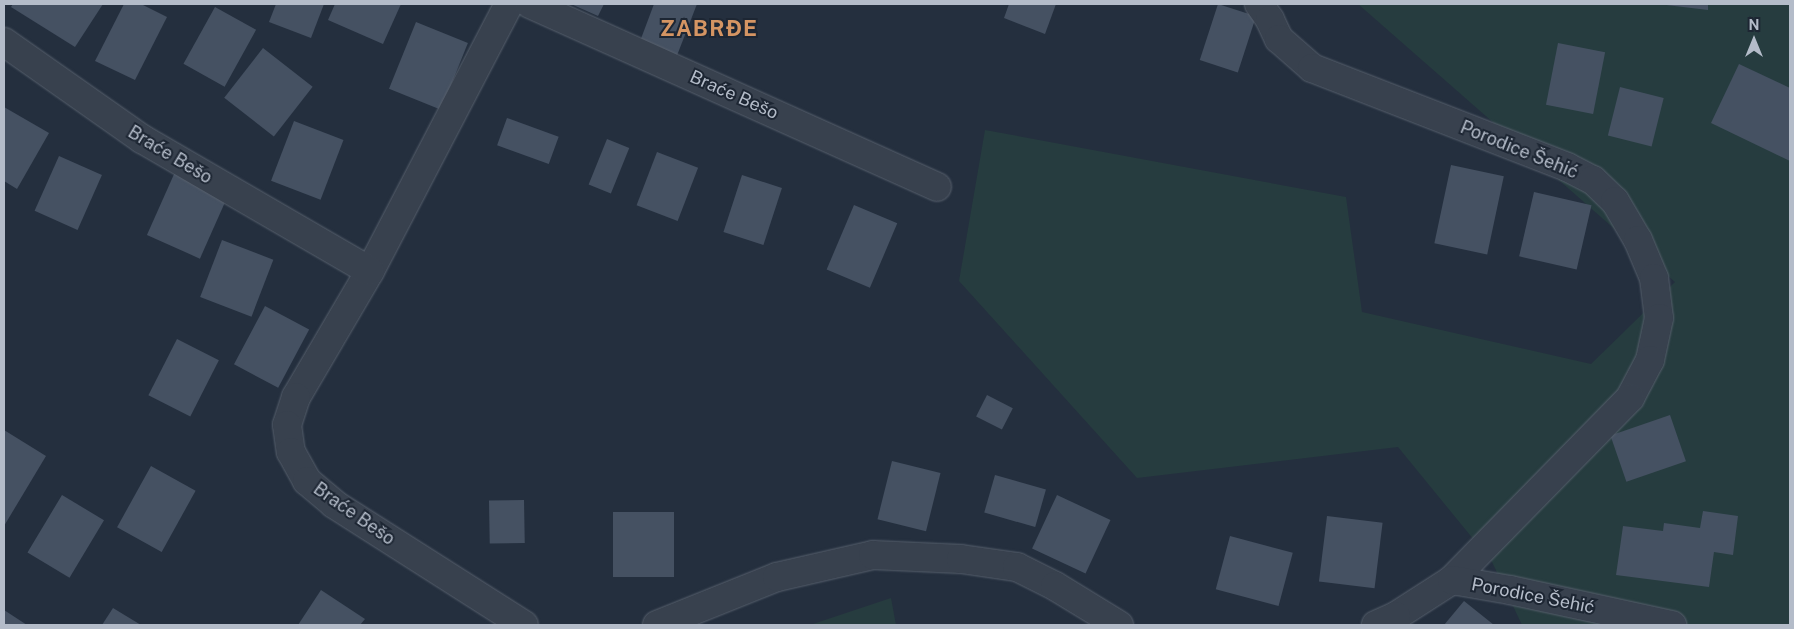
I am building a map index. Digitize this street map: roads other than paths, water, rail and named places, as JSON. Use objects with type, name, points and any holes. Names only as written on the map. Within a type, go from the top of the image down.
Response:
[{"type":"street","name":"Braće Bešo","points":[[509,4],[370,271],[296,397],[287,425],[291,452],[307,481],[334,504],[524,625]]},
{"type":"street","name":"Braće Bešo","points":[[530,4],[937,187]]},
{"type":"street","name":"Porodice Šehić","points":[[1259,4],[1270,20],[1278,38],[1312,68],[1567,167],[1593,180],[1615,201],[1638,240],[1654,278],[1659,318],[1650,360],[1630,398],[1452,580],[1396,616],[1376,625]]},
{"type":"street","name":"Braće Bešo","points":[[4,42],[142,140],[370,271]]},
{"type":"street","points":[[657,625],[777,576],[873,555],[961,559],[1017,567],[1055,586],[1119,625]]},
{"type":"street","name":"Porodice Šehić","points":[[1452,580],[1510,590],[1672,625]]},
{"type":"district","name":"ZABRĐE","points":[[709,29]]}]
